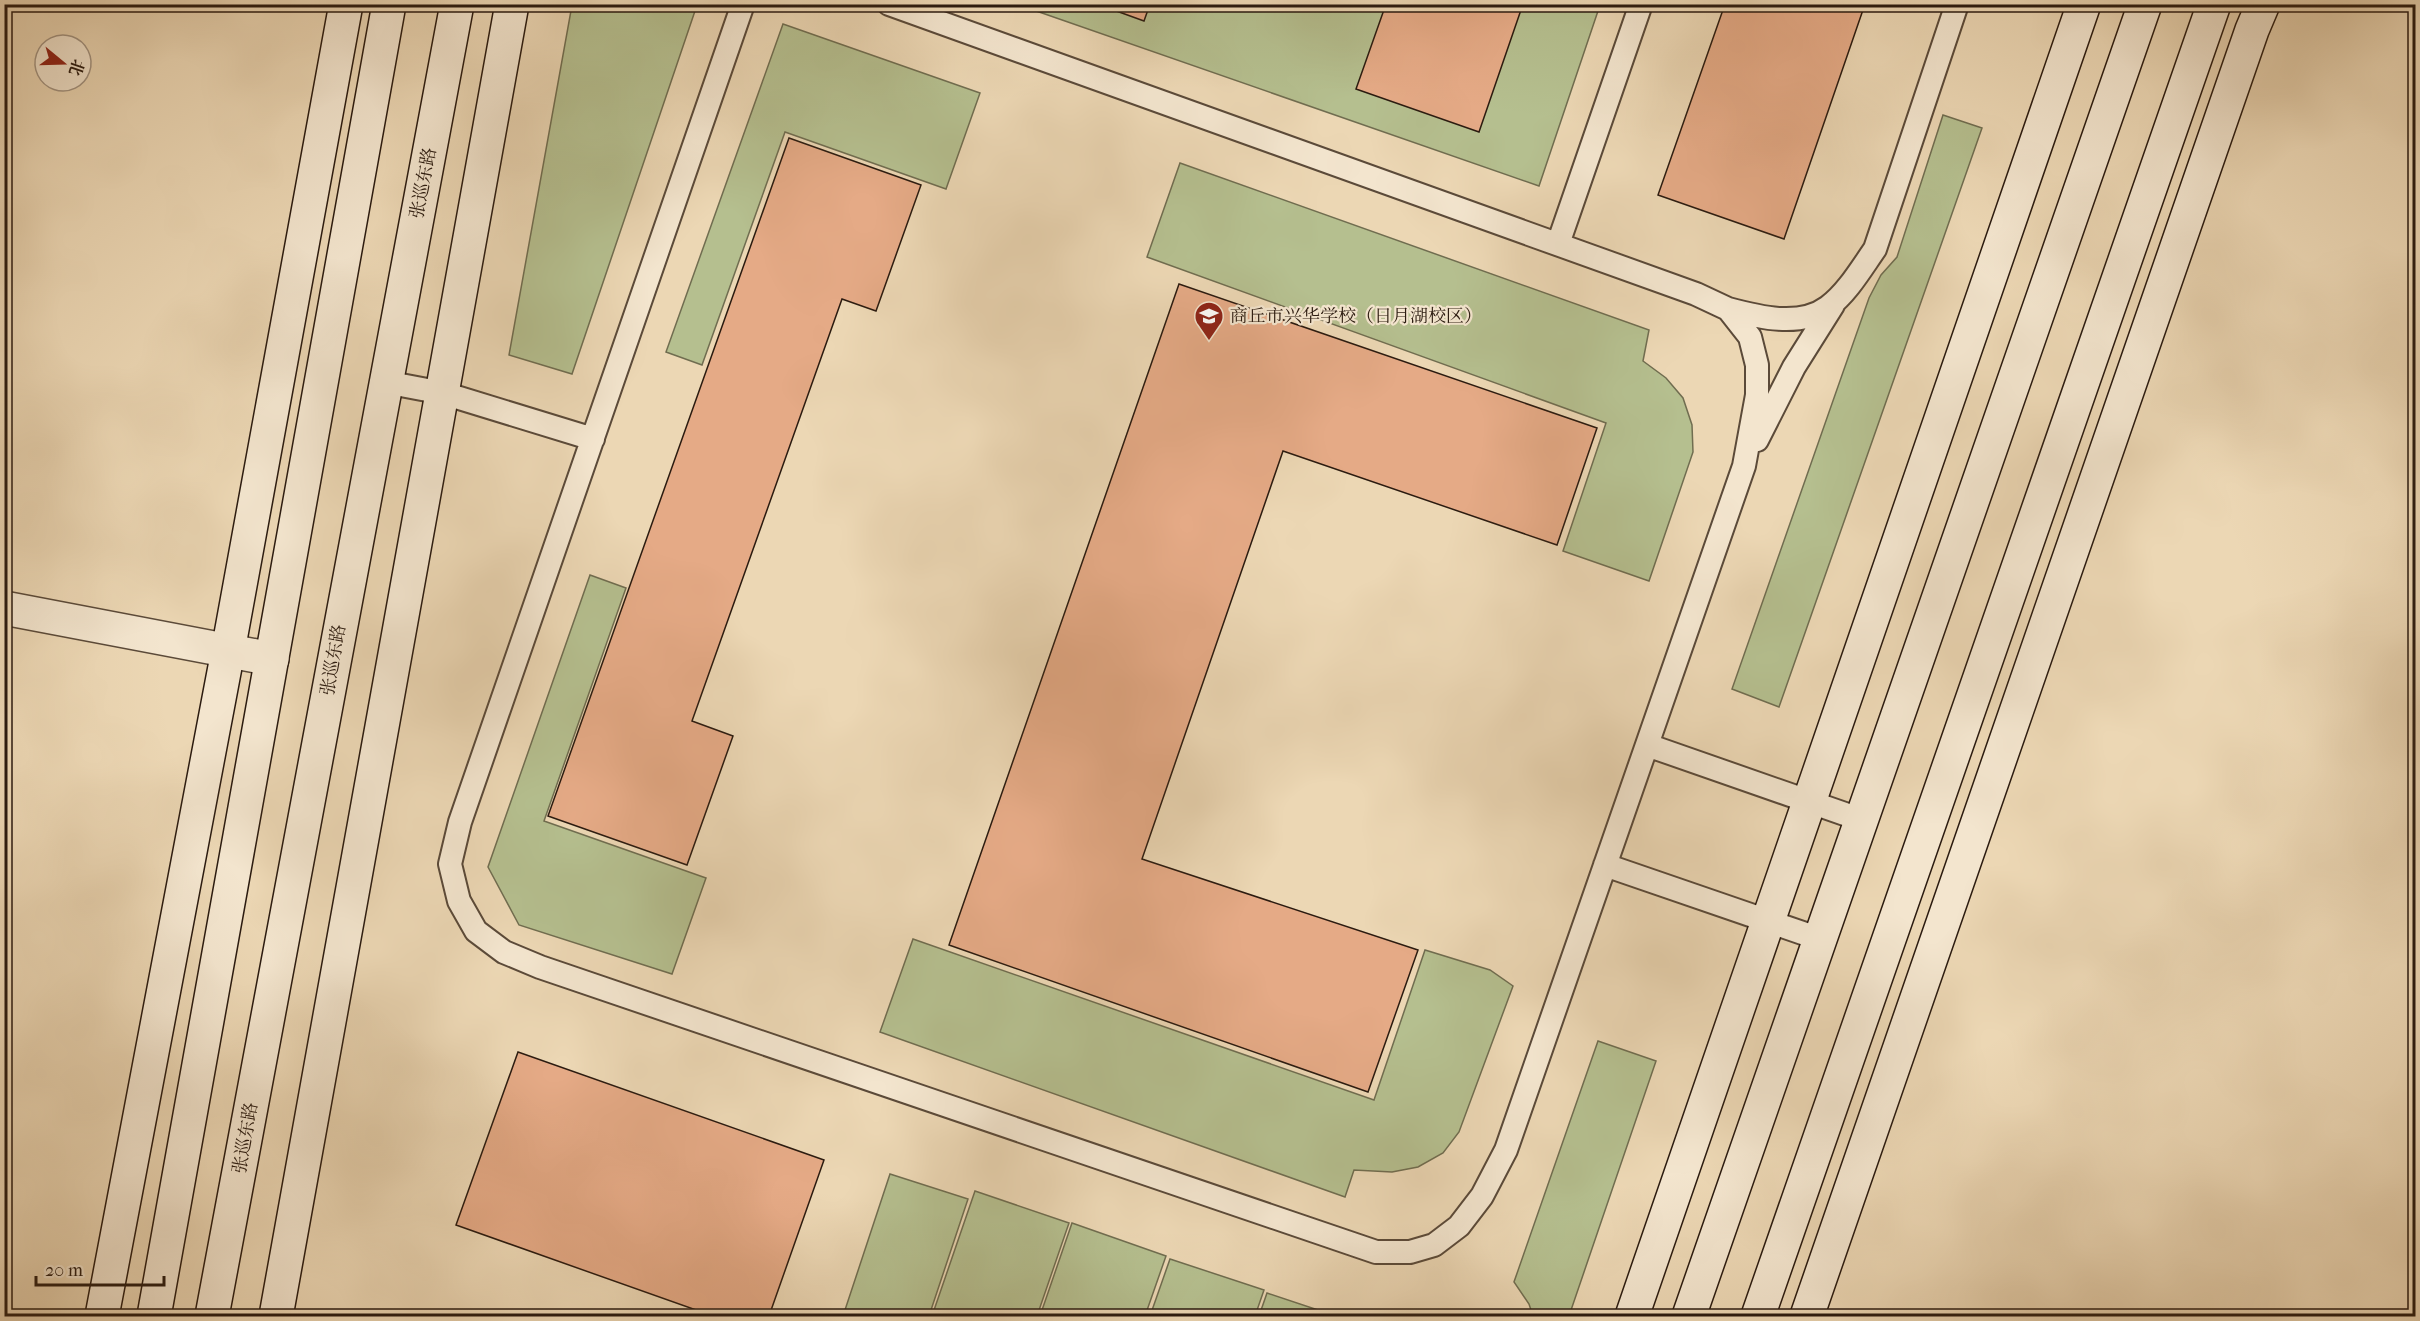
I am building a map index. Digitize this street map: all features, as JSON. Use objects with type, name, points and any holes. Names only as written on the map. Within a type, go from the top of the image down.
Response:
[{"type":"main road","points":[[102,1317],[228,651],[346,4]]},
{"type":"main road","points":[[154,1317],[389,4]]},
{"type":"main road","name":"张巡东路","points":[[212,1317],[457,4]]},
{"type":"main road","points":[[276,1317],[512,4]]},
{"type":"main road","points":[[1632,1317],[2084,4]]},
{"type":"main road","points":[[1689,1317],[2145,4]]},
{"type":"main road","points":[[1758,1317],[2214,4]]},
{"type":"main road","points":[[1807,1317],[2252,30],[2264,4]]},
{"type":"main road","points":[[4,608],[272,659]]},
{"type":"lane","points":[[743,4],[460,822],[450,864],[459,901],[476,932],[504,951],[540,967],[1376,1252],[1410,1252],[1434,1245],[1459,1226],[1482,1196],[1506,1150],[1744,466],[1785,383],[1839,296]]},
{"type":"lane","points":[[1558,244],[1641,4]]},
{"type":"lane","points":[[894,6],[1696,294],[1728,309],[1754,316],[1779,319],[1804,318],[1827,308],[1855,279],[1875,249],[1957,4]]},
{"type":"lane","points":[[1728,309],[1750,337],[1756,365],[1755,405],[1744,466]]},
{"type":"lane","points":[[385,382],[443,393],[593,439]]},
{"type":"lane","points":[[1647,745],[1862,820]]},
{"type":"lane","points":[[1605,865],[1820,939]]},
{"type":"green space","points":[[572,5],[697,5],[572,374],[509,355]]},
{"type":"green space","points":[[1019,5],[1600,5],[1539,186]]},
{"type":"green space","points":[[783,24],[980,93],[946,189],[785,132],[702,365],[666,352]]},
{"type":"green space","points":[[1943,115],[1982,128],[1779,707],[1732,689],[1869,298],[1881,275],[1897,257]]},
{"type":"green space","points":[[1180,163],[1649,330],[1643,361],[1666,378],[1683,398],[1692,425],[1693,452],[1649,581],[1563,551],[1606,423],[1147,257]]},
{"type":"green space","points":[[590,575],[626,588],[544,821],[706,878],[672,974],[519,925],[488,867]]},
{"type":"green space","points":[[913,939],[1374,1100],[1425,950],[1490,970],[1513,986],[1459,1132],[1443,1153],[1418,1167],[1392,1172],[1354,1170],[1345,1197],[880,1032]]},
{"type":"green space","points":[[1598,1041],[1656,1061],[1569,1316],[1533,1316],[1529,1304],[1514,1282]]},
{"type":"green space","points":[[890,1174],[968,1199],[929,1316],[843,1316]]},
{"type":"green space","points":[[975,1191],[1069,1223],[1037,1316],[932,1316]]},
{"type":"green space","points":[[1072,1223],[1166,1256],[1145,1316],[1040,1316]]},
{"type":"green space","points":[[1170,1259],[1264,1290],[1255,1316],[1150,1316]]},
{"type":"green space","points":[[1267,1293],[1336,1316],[1259,1316]]},
{"type":"building","points":[[1097,4],[1150,4],[1144,21]]},
{"type":"building","points":[[1386,4],[1523,4],[1479,132],[1356,89]]},
{"type":"building","points":[[1725,4],[1865,4],[1784,239],[1658,195]]},
{"type":"building","points":[[789,138],[921,185],[876,311],[842,299],[692,721],[733,736],[687,865],[548,816]]},
{"type":"building","points":[[1179,284],[1597,428],[1557,545],[1283,451],[1142,859],[1418,950],[1368,1092],[949,945]]},
{"type":"building","points":[[518,1052],[824,1160],[769,1316],[713,1316],[456,1225]]},
{"type":"place","name":"商丘市兴华学校（日月湖校区）","points":[[1209,342]]}]
